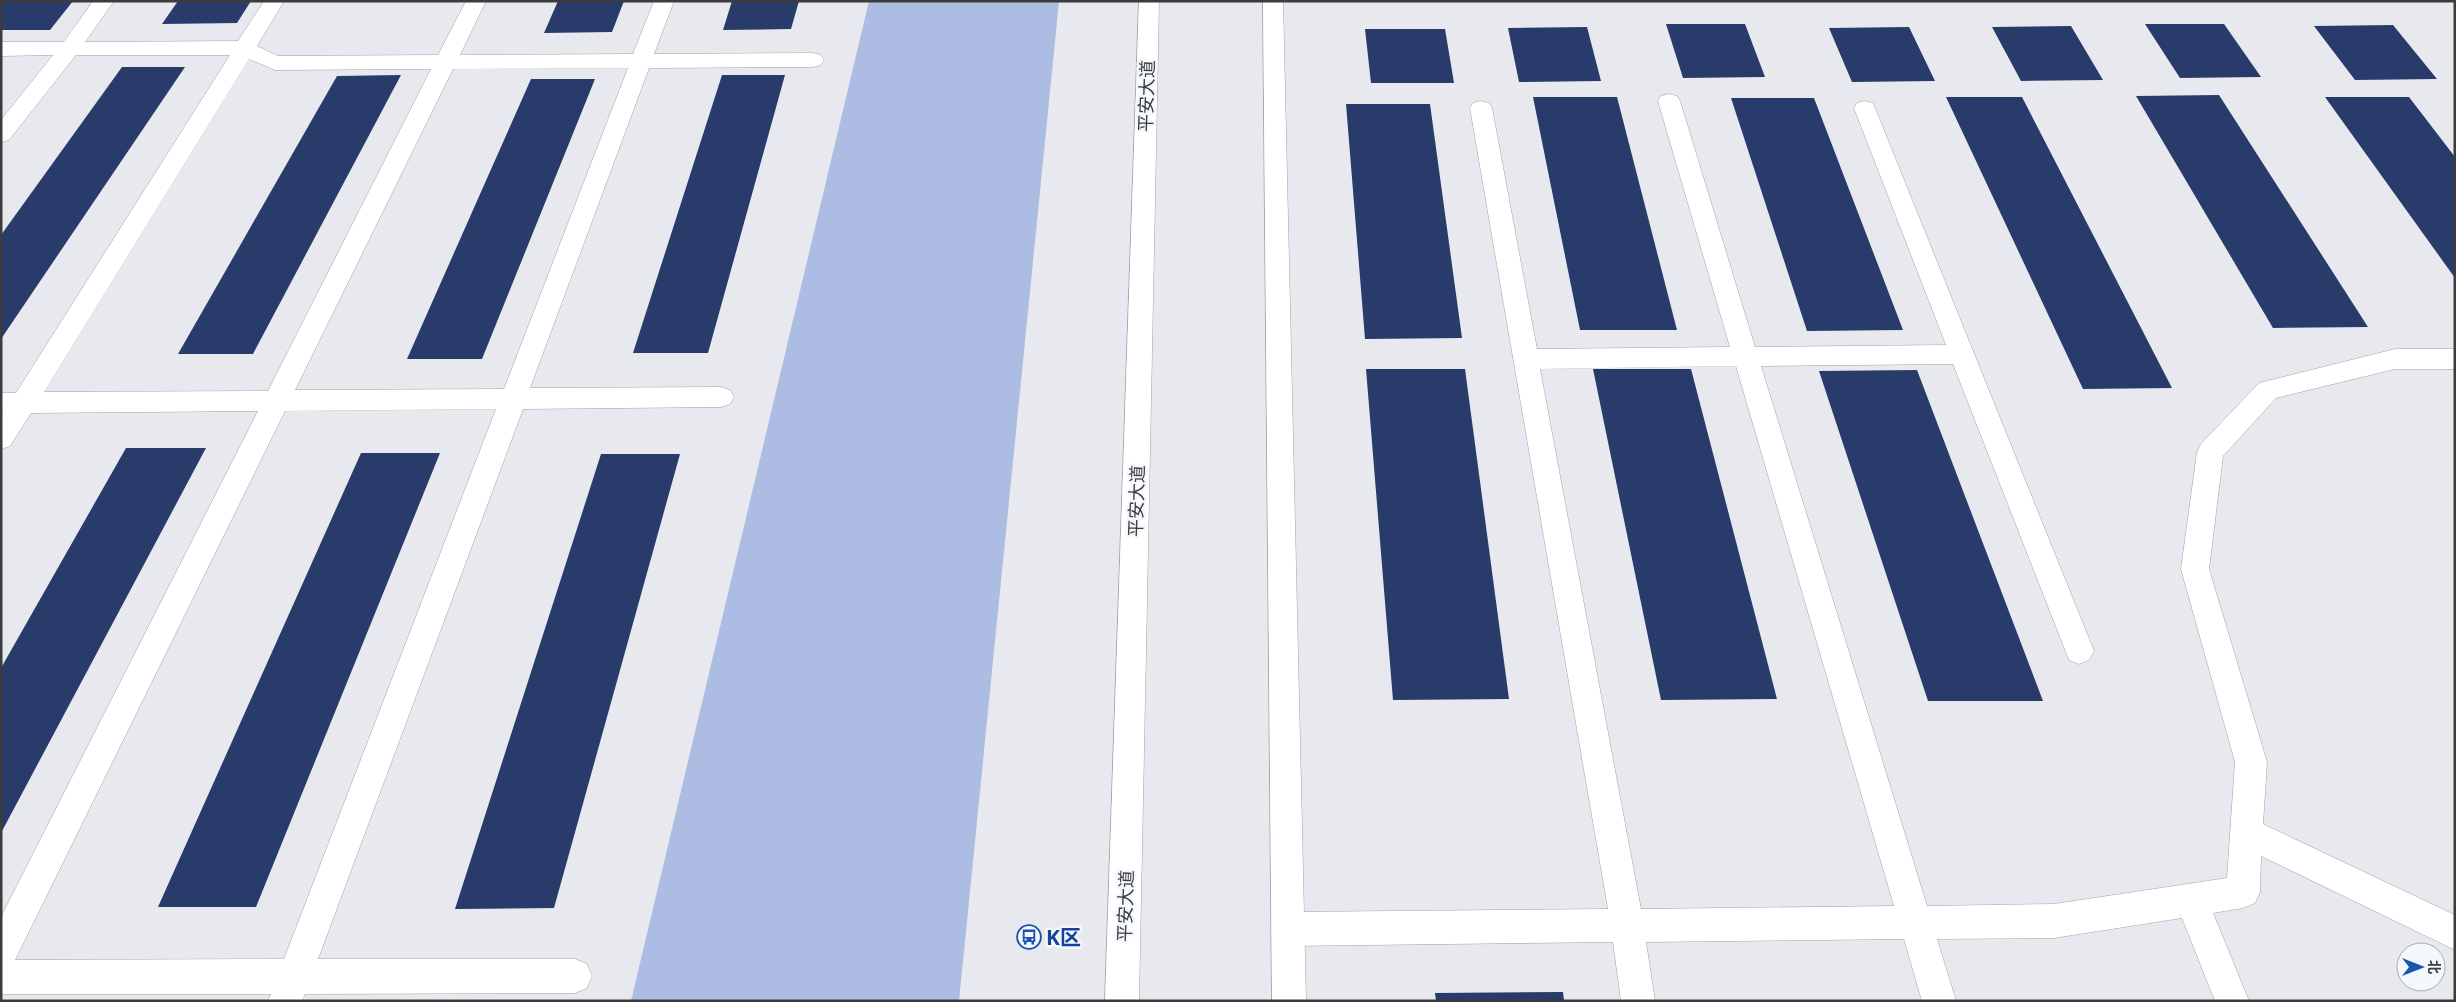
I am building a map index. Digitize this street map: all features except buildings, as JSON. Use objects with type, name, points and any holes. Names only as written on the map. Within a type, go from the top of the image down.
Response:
[{"type":"main road","points":[[1,135],[69,50],[104,1]]},
{"type":"main road","points":[[1,439],[12,403],[274,1]]},
{"type":"main road","points":[[1,953],[476,1]]},
{"type":"main road","points":[[290,988],[664,1]]},
{"type":"main road","name":"平安大道","points":[[1122,1001],[1149,1]]},
{"type":"main road","points":[[1273,1],[1289,1001]]},
{"type":"main road","points":[[1,49],[244,48],[275,63],[813,60]]},
{"type":"main road","points":[[1670,101],[1939,1001]]},
{"type":"main road","points":[[1481,108],[1627,926],[1638,1001]]},
{"type":"main road","points":[[1865,108],[2079,651]]},
{"type":"main road","points":[[1526,360],[1746,355],[1962,354]]},
{"type":"main road","points":[[1288,929],[2054,921],[2243,892],[2252,762],[2195,569],[2210,452],[2268,390],[2395,360],[2455,359]]},
{"type":"main road","points":[[12,403],[720,397]]},
{"type":"main road","points":[[2247,834],[2455,933]]},
{"type":"main road","points":[[2191,900],[2232,1001]]},
{"type":"main road","points":[[1,977],[290,988],[574,976]]},
{"type":"shaded area","points":[[869,1],[1059,1],[959,1001],[631,1001]]},
{"type":"place","name":"K区","points":[[1029,937]]}]
